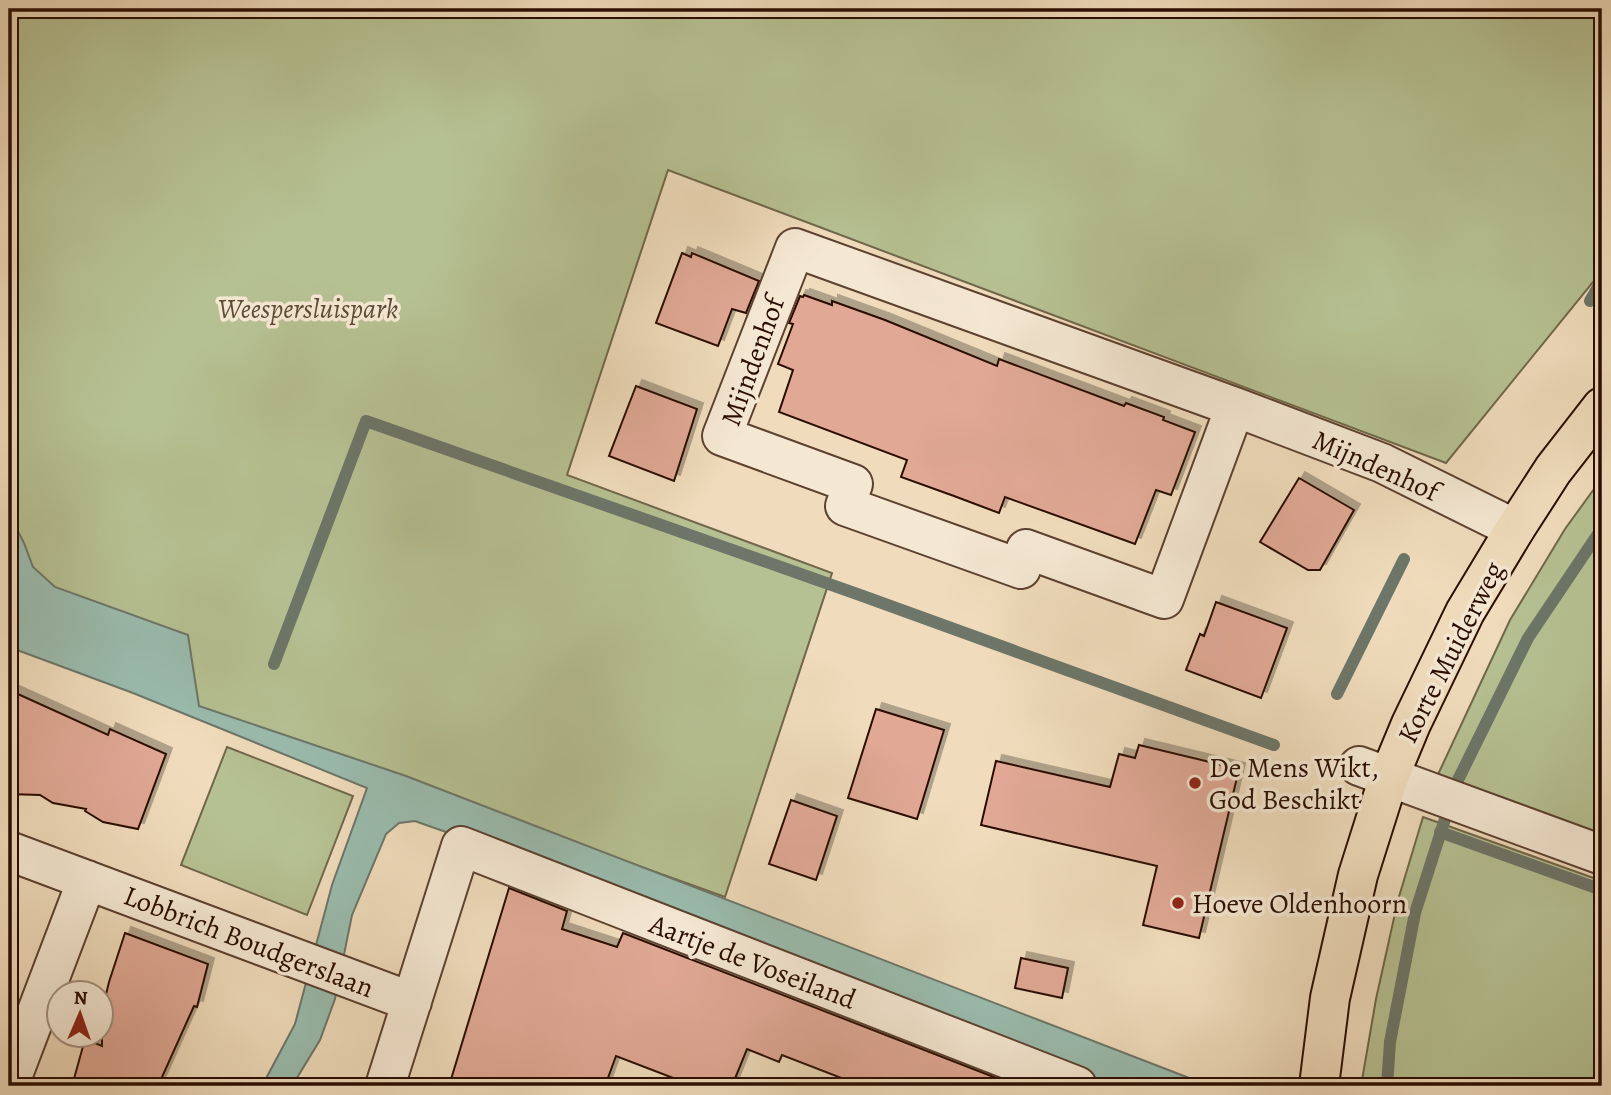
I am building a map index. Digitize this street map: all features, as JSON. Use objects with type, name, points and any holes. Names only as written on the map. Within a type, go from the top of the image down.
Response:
[{"type":"main road","name":"Korte Muiderweg","points":[[1319,1086],[1333,986],[1358,875],[1374,771],[1411,724],[1465,612],[1515,529],[1553,470],[1602,407]]},
{"type":"street","name":"Mijndenhof","points":[[1235,407],[1164,599],[1026,549],[1021,569],[845,506],[853,484],[722,436],[795,248],[1235,407],[1382,463],[1515,529]]},
{"type":"street","points":[[1374,771],[1602,855]]},
{"type":"street","name":"Aartje de Voseiland","points":[[412,1002],[461,846],[1054,1082]]},
{"type":"street","name":"Lobbrich Boudgerslaan","points":[[9,851],[412,1002]]},
{"type":"street","name":"Lobbrich Boudgerslaan","points":[[9,1085],[87,880]]},
{"type":"street","points":[[385,1086],[412,1002]]},
{"type":"green space","name":"Weespersluispark","points":[[9,9],[1602,9],[1602,271],[1446,463],[668,170],[567,475],[832,573],[725,897],[9,639]]},
{"type":"green space","points":[[1602,478],[1602,844],[1434,783],[1510,620],[1565,529]]},
{"type":"green space","points":[[227,747],[353,796],[307,915],[181,865]]},
{"type":"green space","points":[[1423,817],[1602,881],[1602,1086],[1361,1086],[1376,999],[1398,900]]},
{"type":"shaded area","points":[[9,514],[33,567],[55,587],[188,635],[199,706],[406,776],[1210,1086],[1113,1086],[555,870],[415,821],[399,823],[386,834],[352,915],[335,999],[320,1040],[292,1086],[262,1086],[295,1024],[332,885],[367,788],[133,693],[9,647]]},
{"type":"building","points":[[682,253],[691,257],[692,253],[759,281],[746,313],[732,309],[718,346],[656,323]]},
{"type":"building","points":[[800,296],[832,305],[832,301],[885,320],[997,366],[999,359],[1124,406],[1126,403],[1195,432],[1171,495],[1156,490],[1135,544],[1005,497],[999,513],[901,477],[907,460],[779,412],[793,370],[778,364],[793,324],[789,323]]},
{"type":"building","points":[[636,386],[697,409],[674,481],[609,456]]},
{"type":"building","points":[[1299,478],[1354,510],[1320,570],[1308,570],[1260,542]]},
{"type":"building","points":[[1216,602],[1287,628],[1261,698],[1186,670],[1200,634],[1204,636]]},
{"type":"building","points":[[9,690],[108,735],[110,729],[166,754],[138,829],[103,822],[85,811],[86,809],[53,803],[40,795],[9,794]]},
{"type":"building","points":[[876,709],[944,730],[917,819],[848,798]]},
{"type":"building","points":[[1139,745],[1239,769],[1199,938],[1143,925],[1157,866],[981,825],[996,761],[1110,787],[1119,754],[1135,758]]},
{"type":"building","points":[[791,800],[837,816],[816,880],[769,864]]},
{"type":"building","points":[[509,888],[567,911],[562,929],[617,947],[623,933],[1017,1086],[862,1086],[782,1055],[779,1062],[747,1049],[732,1086],[694,1086],[616,1056],[605,1086],[449,1086]]},
{"type":"building","points":[[125,933],[208,964],[197,1007],[194,1006],[158,1086],[72,1086],[82,1050],[116,1050],[116,979],[110,979]]},
{"type":"building","points":[[1021,958],[1068,968],[1062,998],[1015,988]]},
{"type":"waterway","points":[[1590,301],[1602,280]]},
{"type":"waterway","points":[[274,664],[366,421],[860,595],[1274,745]]},
{"type":"waterway","points":[[1456,784],[1528,638],[1602,528]]},
{"type":"waterway","points":[[1337,694],[1404,559]]},
{"type":"waterway","points":[[1387,1086],[1390,1042],[1415,913],[1445,819]]},
{"type":"waterway","points":[[1440,832],[1602,890]]},
{"type":"place","name":"De Mens Wikt, God Beschikt","points":[[1195,783]]},
{"type":"place","name":"Hoeve Oldenhoorn","points":[[1178,903]]}]
